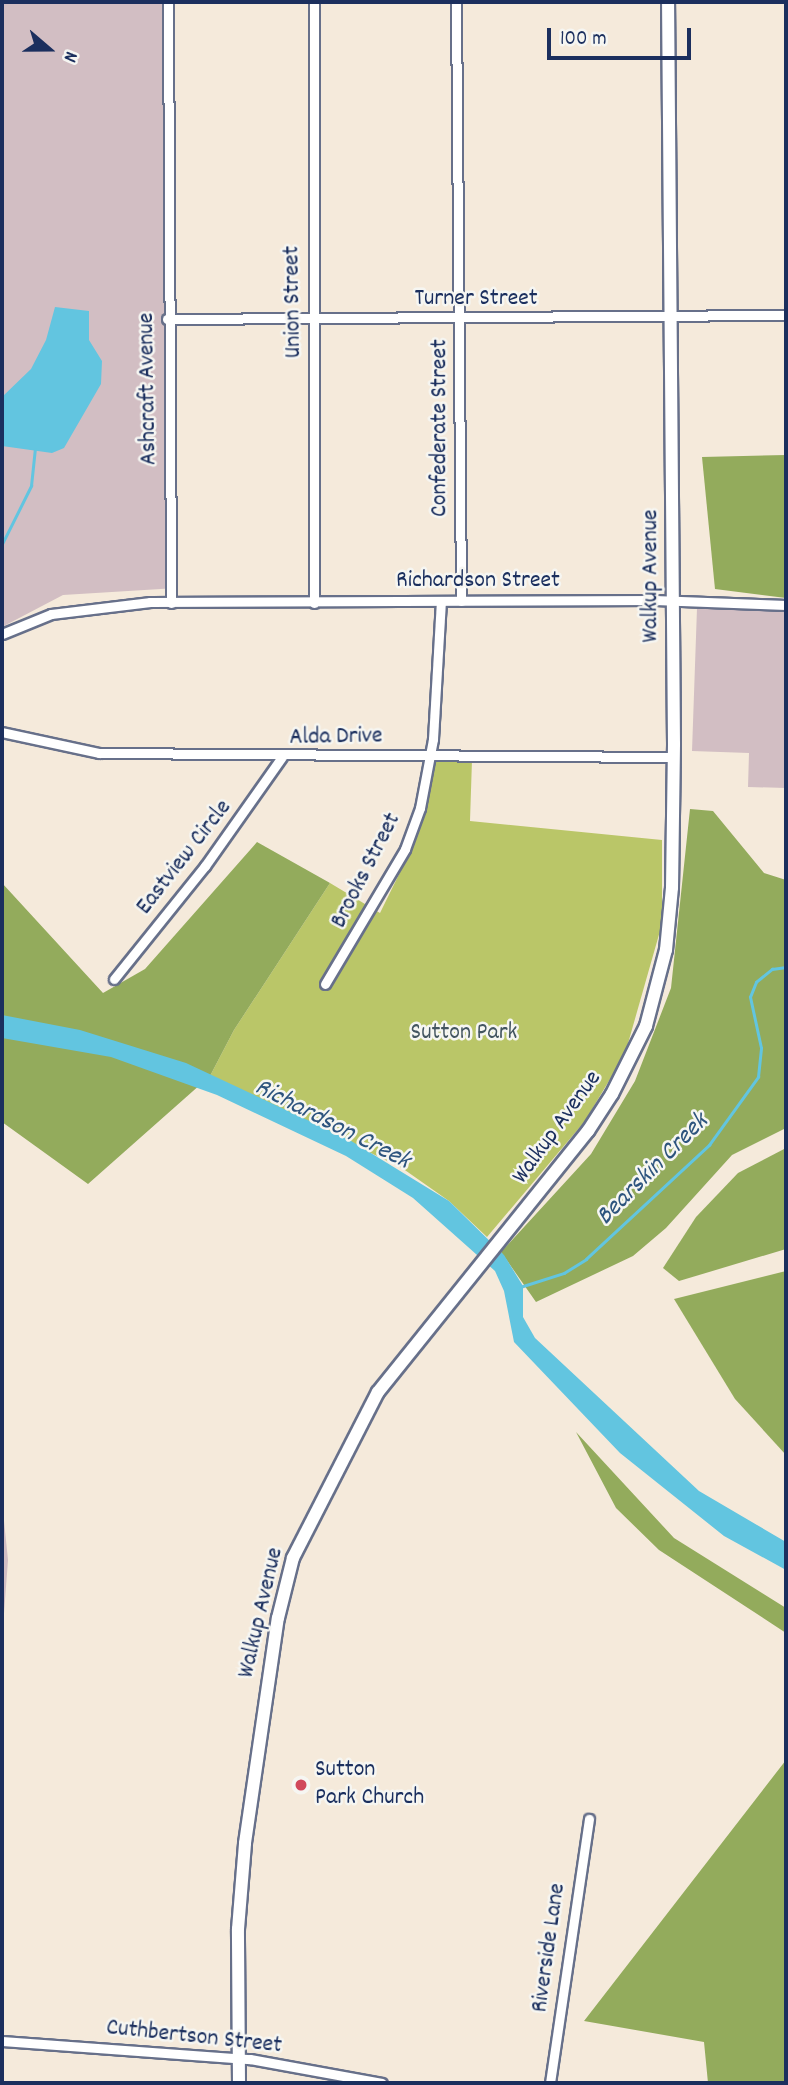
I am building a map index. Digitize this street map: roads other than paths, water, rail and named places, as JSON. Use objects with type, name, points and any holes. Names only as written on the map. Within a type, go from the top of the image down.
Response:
[{"type":"street","name":"Ashcraft Avenue","points":[[168,2],[167,319],[171,603]]},
{"type":"street","name":"Union Street","points":[[314,2],[314,603]]},
{"type":"street","name":"Confederate Street","points":[[456,2],[461,601]]},
{"type":"street","name":"Walkup Avenue","points":[[239,2083],[238,1929],[244,1843],[275,1631],[293,1558],[378,1392],[463,1283],[588,1131],[646,1026],[667,937],[674,757],[668,2]]},
{"type":"street","name":"Turner Street","points":[[167,319],[314,321],[786,315]]},
{"type":"street","name":"Brooks Street","points":[[324,985],[405,849],[431,756],[441,601]]},
{"type":"street","name":"Richardson Street","points":[[171,603],[673,601],[786,605]]},
{"type":"street","points":[[2,634],[51,614],[171,603]]},
{"type":"street","name":"Alda Drive","points":[[2,733],[99,754],[674,757]]},
{"type":"street","name":"Eastview Circle","points":[[114,979],[205,866],[282,757]]},
{"type":"street","name":"Riverside Lane","points":[[550,2083],[589,1819]]},
{"type":"street","name":"Cuthbertson Street","points":[[2,2041],[239,2059],[382,2083]]},
{"type":"water","points":[[55,307],[89,311],[89,340],[102,361],[101,384],[64,448],[52,453],[2,446],[2,397],[31,369],[46,340]]},
{"type":"water","points":[[2,1015],[80,1030],[186,1063],[348,1139],[449,1201],[504,1255],[523,1286],[523,1317],[535,1338],[699,1491],[786,1542],[786,1570],[724,1536],[620,1453],[514,1342],[504,1291],[495,1271],[413,1198],[346,1156],[217,1095],[111,1057],[2,1038]]},
{"type":"waterway","points":[[2,544],[31,486],[35,450]]},
{"type":"waterway","name":"Bearskin Creek","points":[[520,1287],[564,1273],[586,1259],[709,1145],[758,1077],[761,1048],[750,997],[756,982],[772,969],[786,967]]},
{"type":"place","name":"Sutton Park Church","points":[[301,1785]]},
{"type":"park label","name":"Sutton Park","points":[[464,1034]]},
{"type":"water label","name":"Richardson Creek","points":[[332,1125]]}]
